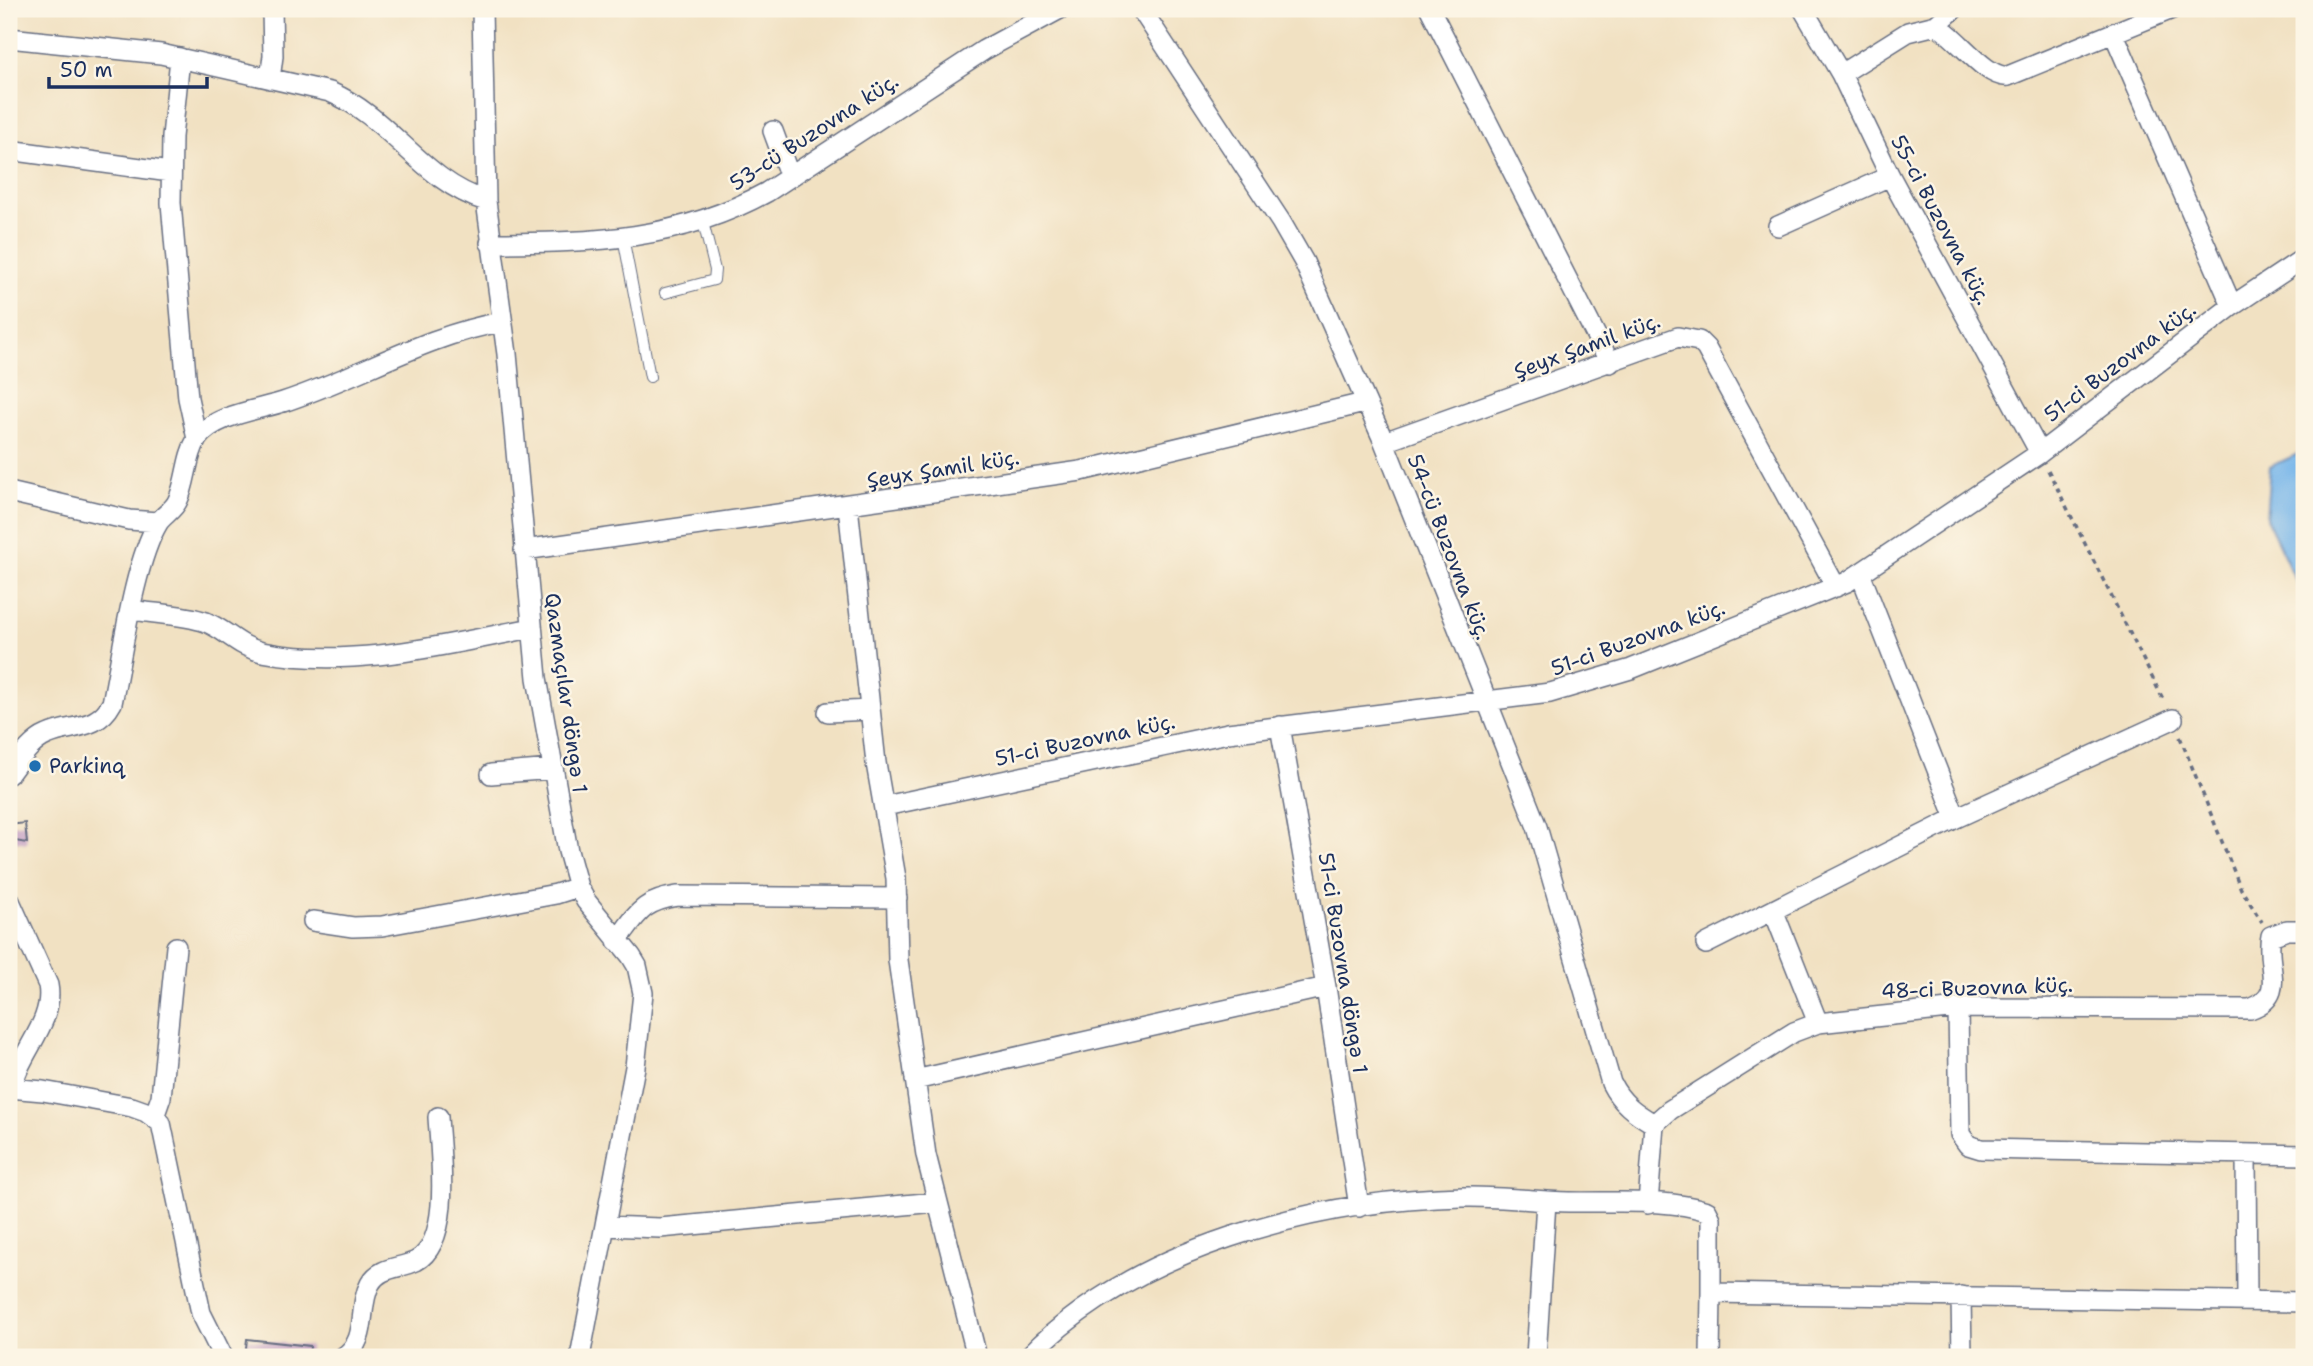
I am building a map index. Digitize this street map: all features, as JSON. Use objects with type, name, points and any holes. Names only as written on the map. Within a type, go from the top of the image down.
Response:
[{"type":"street","points":[[270,79],[273,56],[272,9]]},
{"type":"street","name":"Qazmaçılar döngə 1","points":[[482,9],[486,201],[502,322],[537,677],[578,887],[637,966],[643,993],[635,1067],[607,1226],[580,1357]]},
{"type":"street","name":"53-cü Buzovna küç.","points":[[490,243],[581,242],[623,237],[703,222],[730,213],[790,177],[984,50],[1060,9]]},
{"type":"street","name":"54-cü Buzovna küç.","points":[[1141,9],[1281,222],[1304,262],[1364,403],[1384,442],[1544,848],[1611,1083],[1618,1098],[1633,1112],[1654,1124]]},
{"type":"street","points":[[1430,9],[1610,363]]},
{"type":"street","name":"55-ci Buzovna küç.","points":[[1803,9],[1841,74],[1890,176],[2039,453]]},
{"type":"street","points":[[1841,74],[1908,32],[1936,25],[1954,9]]},
{"type":"street","points":[[1936,25],[1951,33],[1991,73],[2001,77],[2014,75],[2172,9]]},
{"type":"street","points":[[2114,34],[2232,306]]},
{"type":"street","points":[[9,38],[180,58],[330,92],[349,100],[371,116],[446,185],[486,201]]},
{"type":"street","points":[[9,774],[30,748],[46,735],[91,724],[107,712],[112,703],[141,569],[158,522],[177,502],[198,439],[188,398],[170,172],[180,58]]},
{"type":"street","points":[[773,131],[790,177]]},
{"type":"street","points":[[9,150],[170,172]]},
{"type":"street","points":[[1778,226],[1890,176]]},
{"type":"street","name":"51-ci Buzovna küç.","points":[[885,806],[1228,733],[1550,693],[1595,682],[1836,587],[1860,573],[2039,453],[2232,306],[2304,258]]},
{"type":"street","points":[[198,439],[221,422],[331,387],[456,332],[502,322]]},
{"type":"street","name":"Şeyx Şamil küç.","points":[[1384,442],[1678,337],[1699,341],[1706,348],[1836,587]]},
{"type":"street","name":"Şeyx Şamil küç.","points":[[524,550],[1081,471],[1364,403]]},
{"type":"street","points":[[9,492],[129,520],[158,522]]},
{"type":"street","points":[[848,506],[870,710],[897,898],[898,960],[915,1080],[936,1202],[977,1357]]},
{"type":"street","points":[[1860,573],[1956,818]]},
{"type":"street","points":[[132,610],[202,621],[241,645],[259,651],[324,659],[400,652],[532,628]]},
{"type":"street","points":[[828,712],[870,710]]},
{"type":"street","points":[[1706,944],[1956,818],[2173,719]]},
{"type":"street","name":"51-ci Buzovna döngə 1","points":[[1280,726],[1326,987],[1359,1208]]},
{"type":"street","points":[[491,774],[553,769]]},
{"type":"street","points":[[313,921],[354,927],[382,926],[556,894],[578,887]]},
{"type":"street","points":[[617,940],[643,906],[655,900],[678,896],[897,898]]},
{"type":"street","points":[[9,899],[48,985],[50,996],[44,1019],[16,1071],[11,1088],[132,1107],[154,1117],[165,1134],[201,1313],[223,1357]]},
{"type":"street","points":[[1774,912],[1818,1023]]},
{"type":"street","points":[[2271,936],[2287,930],[2304,930]]},
{"type":"street","name":"48-ci Buzovna küç.","points":[[1654,1124],[1670,1110],[1794,1032],[1818,1023],[1958,1008],[2250,1009],[2265,1004],[2270,995],[2273,978],[2269,954],[2271,936]]},
{"type":"street","points":[[154,1117],[161,1097],[176,947]]},
{"type":"street","points":[[915,1080],[1326,987]]},
{"type":"street","points":[[1958,1008],[1960,1134],[1968,1145],[1981,1149],[2304,1155]]},
{"type":"street","points":[[342,1357],[351,1352],[360,1334],[368,1287],[374,1278],[382,1271],[414,1262],[432,1246],[440,1220],[442,1198],[439,1117]]},
{"type":"street","points":[[1648,1204],[1654,1124]]},
{"type":"street","points":[[2246,1154],[2247,1301]]},
{"type":"street","points":[[1028,1357],[1090,1304],[1153,1267],[1227,1239],[1359,1208],[1466,1196],[1546,1202],[1648,1204],[1696,1207],[1707,1211],[1712,1219],[1710,1357]]},
{"type":"street","points":[[607,1226],[660,1227],[936,1202]]},
{"type":"street","points":[[1536,1357],[1546,1202]]},
{"type":"street","points":[[1711,1293],[2304,1302]]},
{"type":"street","points":[[1961,1296],[1962,1357]]},
{"type":"lane","points":[[665,293],[714,280],[715,270],[703,222]]},
{"type":"lane","points":[[623,237],[650,377]]},
{"type":"path","points":[[2039,453],[2173,719],[2241,889],[2271,936]]},
{"type":"water","points":[[2304,451],[2304,597],[2266,518],[2270,467]]},
{"type":"building","points":[[25,823],[27,843],[9,840],[9,825]]},
{"type":"building","points":[[247,1339],[310,1346],[309,1357],[245,1357]]},
{"type":"place","name":"Parkinq","points":[[35,766]]}]
